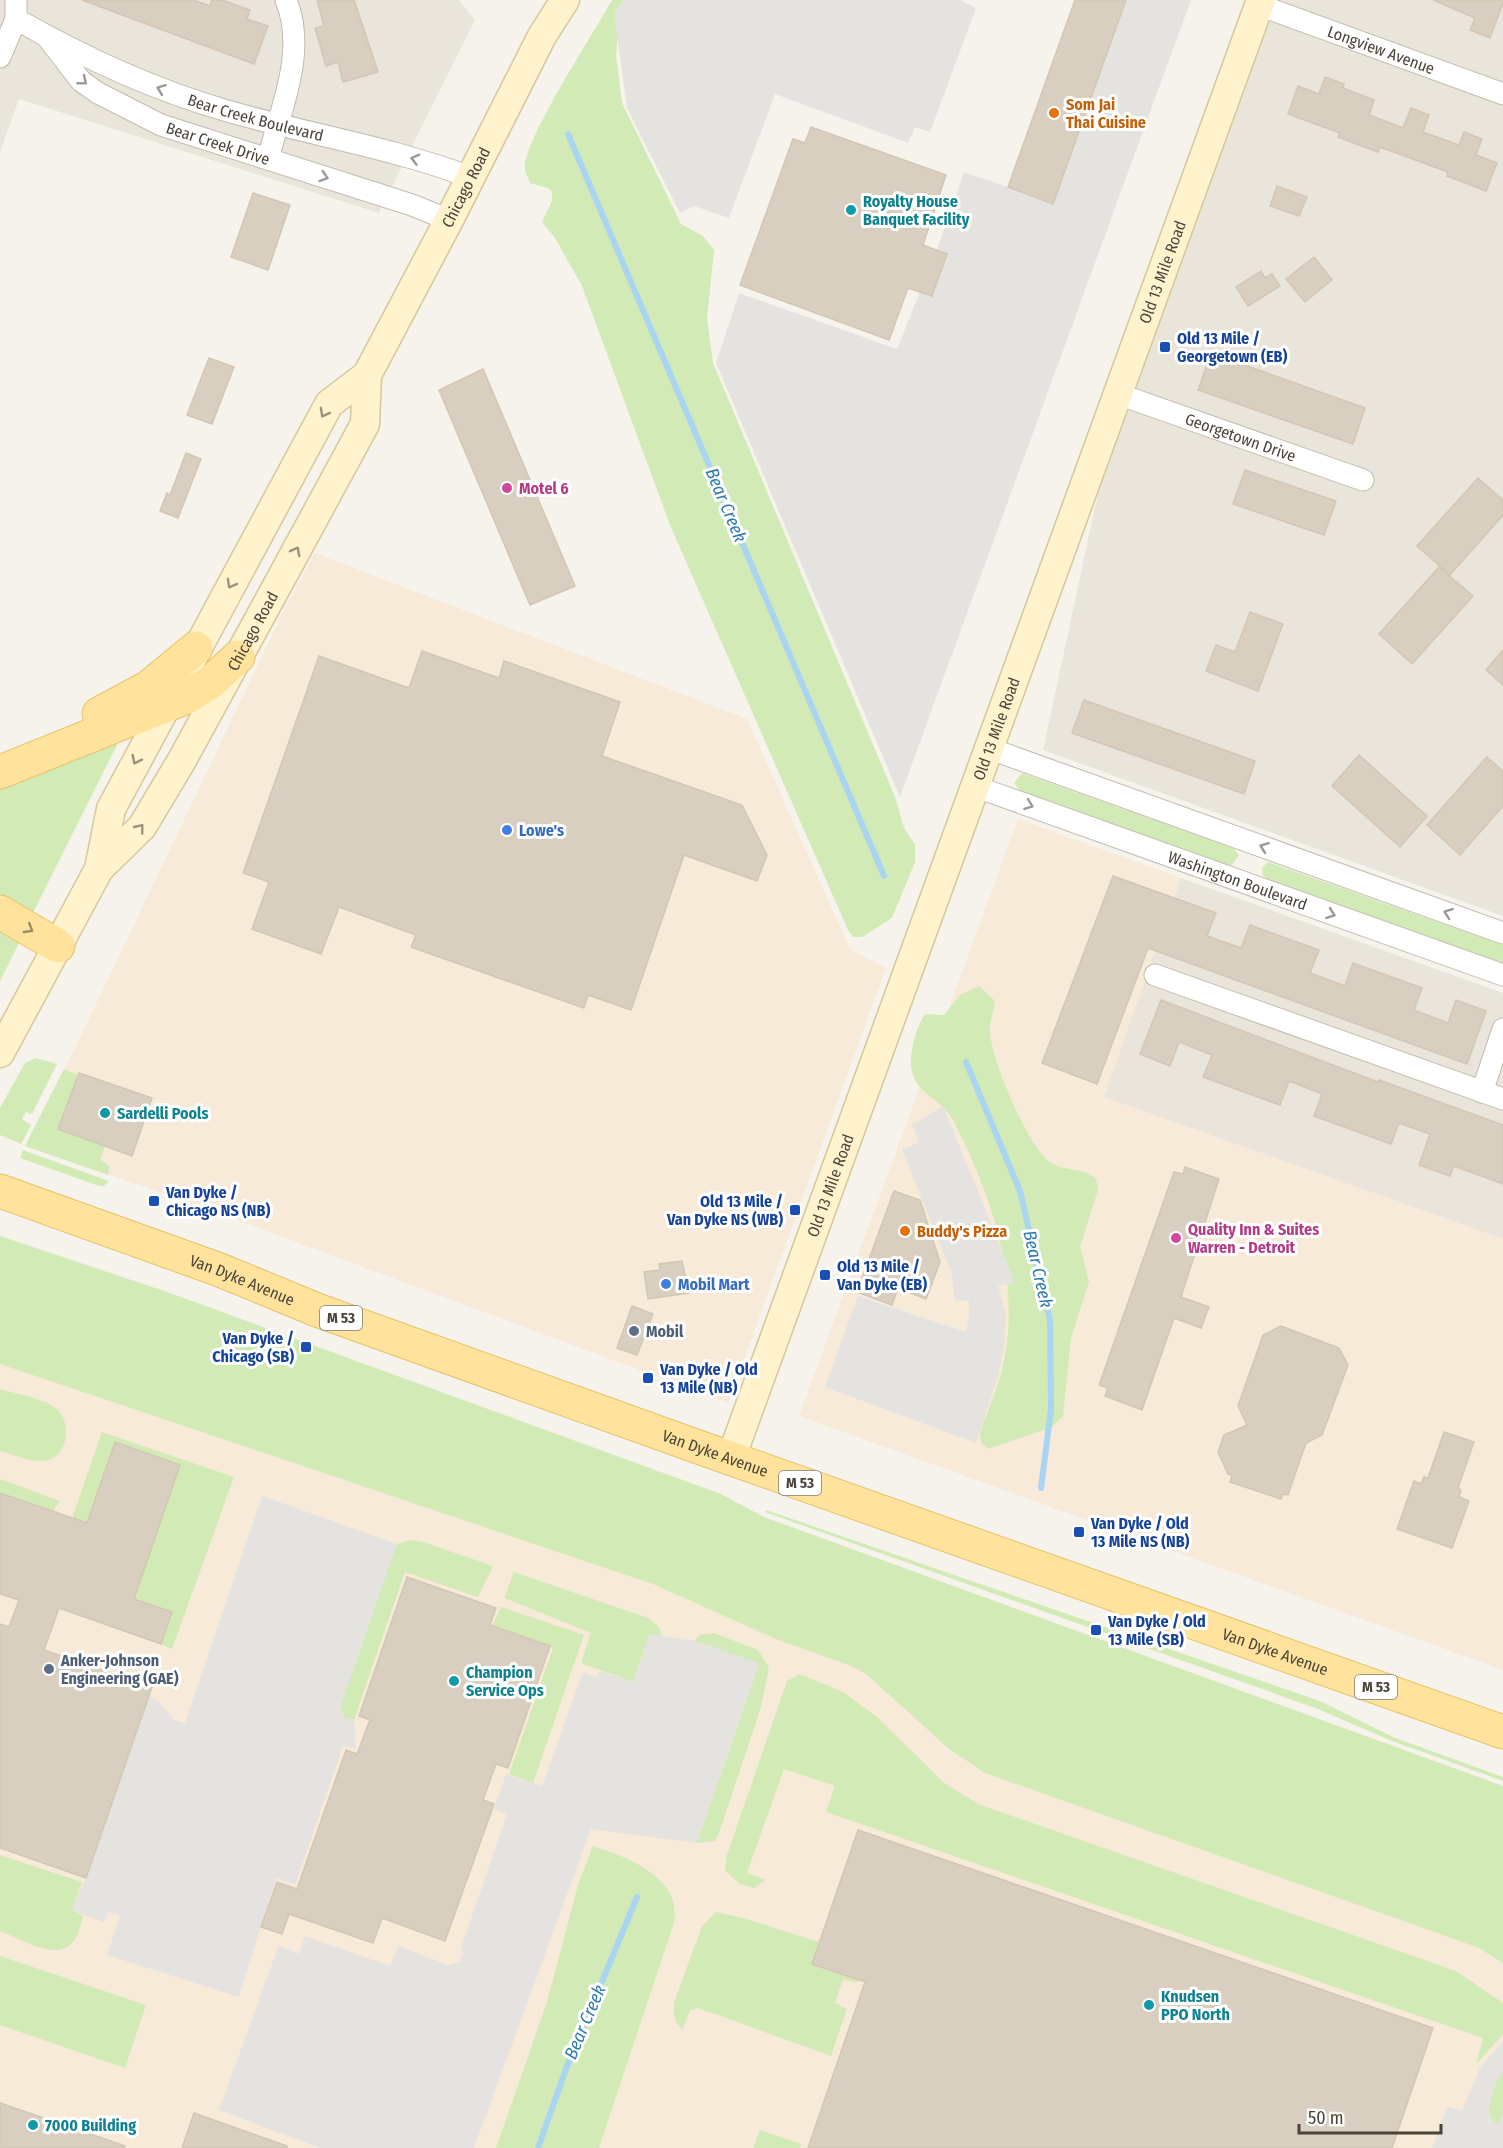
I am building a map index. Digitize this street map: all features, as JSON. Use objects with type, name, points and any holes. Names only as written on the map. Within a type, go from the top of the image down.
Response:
[{"type":"main road","name":"Chicago Road","points":[[0,1053],[99,869],[111,809],[163,708],[329,404],[367,375],[542,36],[565,0]]},
{"type":"main road","name":"Old 13 Mile Road","points":[[731,1458],[1260,3]]},
{"type":"main road","name":"Chicago Road","points":[[99,869],[142,827],[365,424],[367,375]]},
{"type":"main road","points":[[0,754],[83,722],[124,702],[148,687],[196,648]]},
{"type":"main road","points":[[0,772],[163,708],[212,681],[238,657]]},
{"type":"main road","points":[[0,912],[58,946]]},
{"type":"main road","name":"Van Dyke Avenue","points":[[0,1191],[220,1270],[317,1310],[1503,1732]]},
{"type":"street","points":[[268,159],[295,55],[296,33],[286,0]]},
{"type":"street","name":"Longview Avenue","points":[[1260,3],[1503,94]]},
{"type":"street","points":[[0,57],[16,9]]},
{"type":"street","name":"Bear Creek Drive","points":[[16,9],[47,36],[68,68],[81,81],[98,93],[161,124],[412,205],[449,220]]},
{"type":"street","name":"Bear Creek Boulevard","points":[[47,36],[168,92],[225,110],[434,164],[470,177]]},
{"type":"street","name":"Georgetown Drive","points":[[1118,394],[1363,480]]},
{"type":"street","points":[[988,748],[1503,933]]},
{"type":"street","name":"Washington Boulevard","points":[[974,786],[1503,975]]},
{"type":"street","points":[[1155,975],[1503,1100]]},
{"type":"street","points":[[1482,1092],[1503,1029]]},
{"type":"shaded area","points":[[0,0],[459,0],[475,20],[379,213],[19,99],[0,152]]},
{"type":"shaded area","points":[[624,0],[960,0],[976,8],[930,132],[915,127],[908,143],[775,94],[729,218],[694,206],[680,213],[627,108],[615,21],[615,11]]},
{"type":"shaded area","points":[[1126,0],[1191,0],[900,797],[716,363],[739,293],[897,349],[920,292],[932,296],[947,254],[937,250],[964,172],[1053,203]]},
{"type":"shaded area","points":[[1276,0],[1503,0],[1503,916],[1043,750],[1102,475]]},
{"type":"shaded area","points":[[315,553],[747,719],[850,949],[886,968],[728,1403],[178,1198],[25,1146],[78,1042],[287,604]]},
{"type":"shaded area","points":[[1018,819],[1181,878],[1104,1097],[1503,1239],[1503,1670],[799,1416]]},
{"type":"shaded area","points":[[1181,878],[1503,993],[1503,1239],[1103,1097]]},
{"type":"shaded area","points":[[943,1106],[1015,1282],[998,1286],[1006,1314],[1004,1347],[998,1377],[976,1443],[825,1387],[858,1296],[966,1332],[969,1301],[955,1300],[951,1271],[902,1150],[919,1142],[912,1125]]},
{"type":"shaded area","points":[[0,1249],[1503,1786],[1503,2148],[0,2148]]},
{"type":"shaded area","points":[[262,1496],[397,1544],[340,1708],[345,1718],[354,1720],[356,1749],[343,1746],[295,1885],[276,1878],[239,1997],[107,1955],[120,1915],[108,1912],[104,1922],[71,1910],[86,1878],[149,1695],[158,1700],[174,1720],[185,1723]]},
{"type":"shaded area","points":[[650,1634],[694,1641],[759,1663],[697,1843],[591,1829],[474,2148],[320,2148],[219,2110],[279,1945],[299,1954],[305,1936],[390,1966],[398,1946],[448,1965],[460,1962],[463,1953],[461,1948],[507,1814],[494,1809],[506,1774],[542,1786],[583,1672],[597,1677],[599,1671],[633,1682]]},
{"type":"shaded area","points":[[1503,2041],[1503,2072],[1496,2082],[1488,2110],[1491,2120],[1496,2124],[1500,2122],[1503,2113],[1503,2148],[1432,2148],[1447,2107],[1462,2111],[1480,2068]]},
{"type":"green space","points":[[612,0],[626,0],[620,12],[616,56],[622,103],[681,224],[703,236],[714,250],[707,318],[713,363],[895,797],[904,828],[915,845],[915,862],[892,918],[862,937],[853,937],[848,930],[670,525],[582,286],[555,238],[542,222],[552,201],[552,192],[548,188],[530,183],[525,170],[527,156],[547,112]]},
{"type":"green space","points":[[120,739],[32,915],[0,903],[0,789]]},
{"type":"green space","points":[[1022,773],[1233,848],[1239,855],[1232,865],[1227,865],[1020,791],[1014,783]]},
{"type":"green space","points":[[1268,862],[1503,945],[1503,963],[1267,879],[1263,876],[1262,868]]},
{"type":"green space","points":[[0,922],[16,937],[19,943],[0,981]]},
{"type":"green space","points":[[979,986],[995,1001],[990,1029],[992,1046],[1004,1082],[1022,1122],[1041,1153],[1050,1162],[1091,1175],[1096,1179],[1098,1190],[1080,1247],[1089,1282],[1071,1338],[1063,1416],[1052,1427],[988,1449],[981,1443],[980,1433],[1001,1374],[1008,1327],[1008,1298],[1000,1240],[982,1183],[955,1123],[943,1106],[919,1086],[911,1068],[915,1035],[925,1014],[944,1015],[960,995]]},
{"type":"green space","points":[[36,1058],[57,1064],[32,1114],[26,1112],[22,1119],[31,1125],[21,1144],[0,1135],[0,1108],[25,1063]]},
{"type":"green space","points":[[64,1069],[78,1075],[58,1129],[105,1146],[100,1160],[110,1166],[108,1175],[25,1146]]},
{"type":"green space","points":[[23,1150],[109,1181],[104,1186],[99,1186],[20,1158]]},
{"type":"green space","points":[[0,1236],[170,1293],[721,1494],[764,1517],[1503,1786],[1503,1963],[1479,1948],[985,1773],[948,1748],[865,1673],[849,1665],[778,1640],[653,1584],[0,1364]]},
{"type":"green space","points":[[0,1389],[42,1401],[60,1412],[66,1426],[66,1434],[62,1449],[57,1455],[45,1461],[38,1461],[0,1451]]},
{"type":"green space","points":[[102,1432],[234,1477],[172,1649],[161,1644],[172,1612],[134,1599],[180,1465],[115,1442],[87,1523],[72,1518]]},
{"type":"green space","points":[[0,1479],[60,1501],[53,1511],[0,1493]]},
{"type":"green space","points":[[766,1510],[1320,1701],[1393,1737],[1503,1777],[1503,1781],[1392,1741],[1318,1709],[765,1512]]},
{"type":"green space","points":[[409,1540],[423,1542],[493,1566],[478,1597],[405,1572],[354,1720],[345,1718],[340,1708],[396,1545]]},
{"type":"green space","points":[[514,1572],[648,1618],[656,1624],[660,1637],[650,1634],[633,1682],[581,1663],[591,1633],[504,1598]]},
{"type":"green space","points":[[501,1607],[584,1635],[533,1783],[509,1774],[553,1648],[492,1626]]},
{"type":"green space","points":[[714,1633],[758,1650],[769,1668],[761,1707],[719,1833],[715,1841],[697,1843],[759,1664],[694,1641],[701,1634]]},
{"type":"green space","points":[[800,1674],[843,1692],[877,1717],[944,1783],[978,1804],[1456,1971],[1503,2003],[1503,2035],[1476,2064],[1483,2038],[826,1812],[835,1786],[784,1769],[747,1873],[766,1880],[754,1888],[740,1884],[725,1871],[727,1855],[787,1681]]},
{"type":"green space","points":[[593,1846],[637,1864],[661,1882],[670,1893],[674,1907],[674,1923],[599,2148],[496,2148],[547,2002],[578,1885]]},
{"type":"green space","points":[[0,1855],[82,1882],[72,1910],[83,1916],[75,1939],[68,1946],[60,1950],[50,1950],[0,1931]]},
{"type":"green space","points":[[716,1912],[819,1942],[812,1964],[858,1980],[857,1983],[843,1979],[835,2003],[847,2009],[831,2056],[698,2008],[690,2011],[682,2030],[679,2027],[675,2018],[674,2003],[702,1926]]},
{"type":"green space","points":[[0,1956],[146,2005],[125,2068],[0,2025]]},
{"type":"green space","points":[[1503,2072],[1503,2113],[1500,2122],[1496,2124],[1491,2119],[1489,2105],[1492,2091]]},
{"type":"green space","points":[[760,2130],[801,2144],[800,2148],[753,2148]]},
{"type":"building","points":[[82,0],[193,0],[210,6],[212,0],[222,0],[250,10],[247,19],[268,26],[254,64]]},
{"type":"building","points":[[317,0],[354,0],[378,72],[343,82],[338,62],[326,66],[315,28],[324,26]]},
{"type":"building","points":[[1075,0],[1126,0],[1053,204],[1008,187]]},
{"type":"building","points":[[1433,0],[1503,0],[1503,3],[1490,38],[1470,30],[1475,18]]},
{"type":"building","points":[[1325,77],[1344,84],[1343,88],[1374,100],[1369,115],[1403,128],[1411,108],[1429,115],[1423,132],[1459,145],[1464,132],[1482,139],[1476,155],[1497,163],[1486,191],[1447,176],[1448,172],[1380,147],[1378,152],[1338,137],[1340,133],[1288,114],[1298,86],[1319,94]]},
{"type":"building","name":"Royalty House Banquet Facility","points":[[811,127],[946,175],[923,245],[947,254],[932,296],[908,288],[889,340],[740,285],[793,139],[805,143]]},
{"type":"building","points":[[1277,186],[1307,197],[1299,216],[1270,206]]},
{"type":"building","points":[[253,193],[290,205],[268,270],[231,257]]},
{"type":"building","points":[[1314,257],[1332,280],[1305,302],[1286,279]]},
{"type":"building","points":[[1261,271],[1265,278],[1272,274],[1280,286],[1248,306],[1236,287]]},
{"type":"building","points":[[1211,353],[1365,408],[1353,444],[1198,390]]},
{"type":"building","points":[[209,358],[234,367],[212,424],[187,415]]},
{"type":"building","name":"Motel 6","points":[[483,369],[575,586],[530,605],[439,390]]},
{"type":"building","points":[[186,453],[201,459],[178,518],[160,511],[167,493],[170,495]]},
{"type":"building","points":[[1245,470],[1336,501],[1324,535],[1233,504]]},
{"type":"building","points":[[1478,478],[1503,500],[1503,515],[1450,575],[1417,546]]},
{"type":"building","points":[[1439,567],[1473,596],[1412,664],[1379,634]]},
{"type":"building","points":[[1250,612],[1283,624],[1258,691],[1206,671],[1216,645],[1235,652]]},
{"type":"building","points":[[1503,650],[1503,685],[1486,670]]},
{"type":"building","name":"Lowe's","points":[[422,651],[499,678],[504,661],[620,702],[602,756],[742,805],[767,855],[757,881],[684,855],[631,1010],[588,995],[584,1008],[411,947],[416,935],[339,907],[321,954],[252,929],[269,882],[243,873],[319,656],[409,688]]},
{"type":"building","points":[[1084,700],[1255,761],[1244,794],[1072,733]]},
{"type":"building","points":[[1359,755],[1427,816],[1400,847],[1332,786]]},
{"type":"building","points":[[1487,757],[1503,771],[1503,806],[1460,855],[1427,825]]},
{"type":"building","points":[[1113,876],[1216,913],[1207,936],[1241,948],[1250,925],[1319,950],[1310,973],[1345,986],[1353,963],[1422,988],[1414,1010],[1448,1023],[1456,1000],[1486,1011],[1467,1064],[1148,948],[1097,1084],[1042,1063]]},
{"type":"building","points":[[1161,1000],[1378,1082],[1379,1080],[1503,1125],[1503,1184],[1454,1166],[1450,1176],[1419,1165],[1430,1134],[1399,1123],[1391,1144],[1314,1116],[1322,1094],[1289,1081],[1280,1105],[1203,1077],[1212,1055],[1179,1042],[1170,1066],[1140,1054]]},
{"type":"building","name":"Sardelli Pools","points":[[79,1073],[152,1098],[132,1156],[58,1129]]},
{"type":"building","name":"Quality Inn & Suites Warren - Detroit","points":[[1185,1167],[1219,1179],[1181,1297],[1209,1307],[1201,1328],[1174,1318],[1142,1410],[1105,1396],[1108,1388],[1099,1385],[1174,1172],[1183,1174]]},
{"type":"building","name":"Buddy's Pizza","points":[[894,1191],[920,1200],[940,1262],[926,1299],[898,1288],[892,1305],[857,1292]]},
{"type":"building","points":[[682,1261],[689,1293],[648,1299],[644,1272],[660,1270],[659,1264]]},
{"type":"building","points":[[632,1306],[653,1314],[637,1355],[617,1348]]},
{"type":"building","points":[[1281,1326],[1339,1348],[1348,1365],[1322,1435],[1306,1443],[1288,1495],[1283,1494],[1281,1499],[1230,1482],[1232,1475],[1228,1474],[1218,1452],[1224,1435],[1247,1425],[1238,1406],[1263,1335]]},
{"type":"building","points":[[1444,1432],[1474,1442],[1458,1488],[1461,1490],[1459,1497],[1469,1501],[1452,1548],[1397,1529],[1414,1481],[1421,1484],[1424,1477],[1428,1478]]},
{"type":"building","name":"Anker-Johnson Engineering (GAE)","points":[[115,1442],[180,1465],[134,1599],[172,1612],[161,1644],[59,1608],[44,1650],[152,1687],[86,1878],[0,1848],[0,1624],[9,1627],[19,1600],[0,1594],[0,1493],[87,1523]]},
{"type":"building","points":[[407,1577],[496,1608],[490,1625],[550,1646],[508,1768],[496,1764],[483,1800],[494,1804],[445,1941],[382,1918],[373,1943],[289,1914],[282,1934],[261,1927],[277,1882],[297,1889],[346,1750],[357,1754],[370,1720],[359,1716]]},
{"type":"building","name":"Knudsen PPO North","points":[[858,1830],[1433,2028],[1392,2148],[808,2148],[865,1982],[812,1964]]},
{"type":"building","name":"7000 Building","points":[[0,2103],[125,2146],[124,2148],[0,2148]]},
{"type":"building","name":"7000 Building","points":[[194,2113],[287,2146],[287,2148],[182,2148]]},
{"type":"waterway","name":"Bear Creek","points":[[568,134],[884,876]]},
{"type":"waterway","name":"Bear Creek","points":[[966,1062],[1020,1191],[1050,1320],[1051,1409],[1041,1488]]},
{"type":"waterway","name":"Bear Creek","points":[[538,2148],[566,2069],[637,1897]]},
{"type":"place","name":"Som Jai Thai Cuisine","points":[[1054,113]]},
{"type":"place","name":"Royalty House Banquet Facility","points":[[851,210]]},
{"type":"place","name":"Old 13 Mile / Georgetown (EB)","points":[[1165,347]]},
{"type":"place","name":"Motel 6","points":[[507,488]]},
{"type":"place","name":"Lowe's","points":[[507,830]]},
{"type":"place","name":"Sardelli Pools","points":[[105,1113]]},
{"type":"place","name":"Van Dyke / Chicago NS (NB)","points":[[154,1201]]},
{"type":"place","name":"Old 13 Mile / Van Dyke NS (WB)","points":[[795,1210]]},
{"type":"place","name":"Buddy's Pizza","points":[[905,1231]]},
{"type":"place","name":"Quality Inn & Suites Warren - Detroit","points":[[1176,1238]]},
{"type":"place","name":"Old 13 Mile / Van Dyke (EB)","points":[[825,1275]]},
{"type":"place","name":"Mobil Mart","points":[[666,1284]]},
{"type":"place","name":"Mobil","points":[[634,1331]]},
{"type":"place","name":"Van Dyke / Chicago (SB)","points":[[306,1347]]},
{"type":"place","name":"Van Dyke / Old 13 Mile (NB)","points":[[648,1378]]},
{"type":"place","name":"Van Dyke / Old 13 Mile NS (NB)","points":[[1079,1532]]},
{"type":"place","name":"Van Dyke / Old 13 Mile (SB)","points":[[1096,1630]]},
{"type":"place","name":"Anker-Johnson Engineering (GAE)","points":[[49,1669]]},
{"type":"place","name":"Champion Service Ops","points":[[454,1681]]},
{"type":"place","name":"Knudsen PPO North","points":[[1149,2005]]},
{"type":"place","name":"7000 Building","points":[[33,2125]]}]
